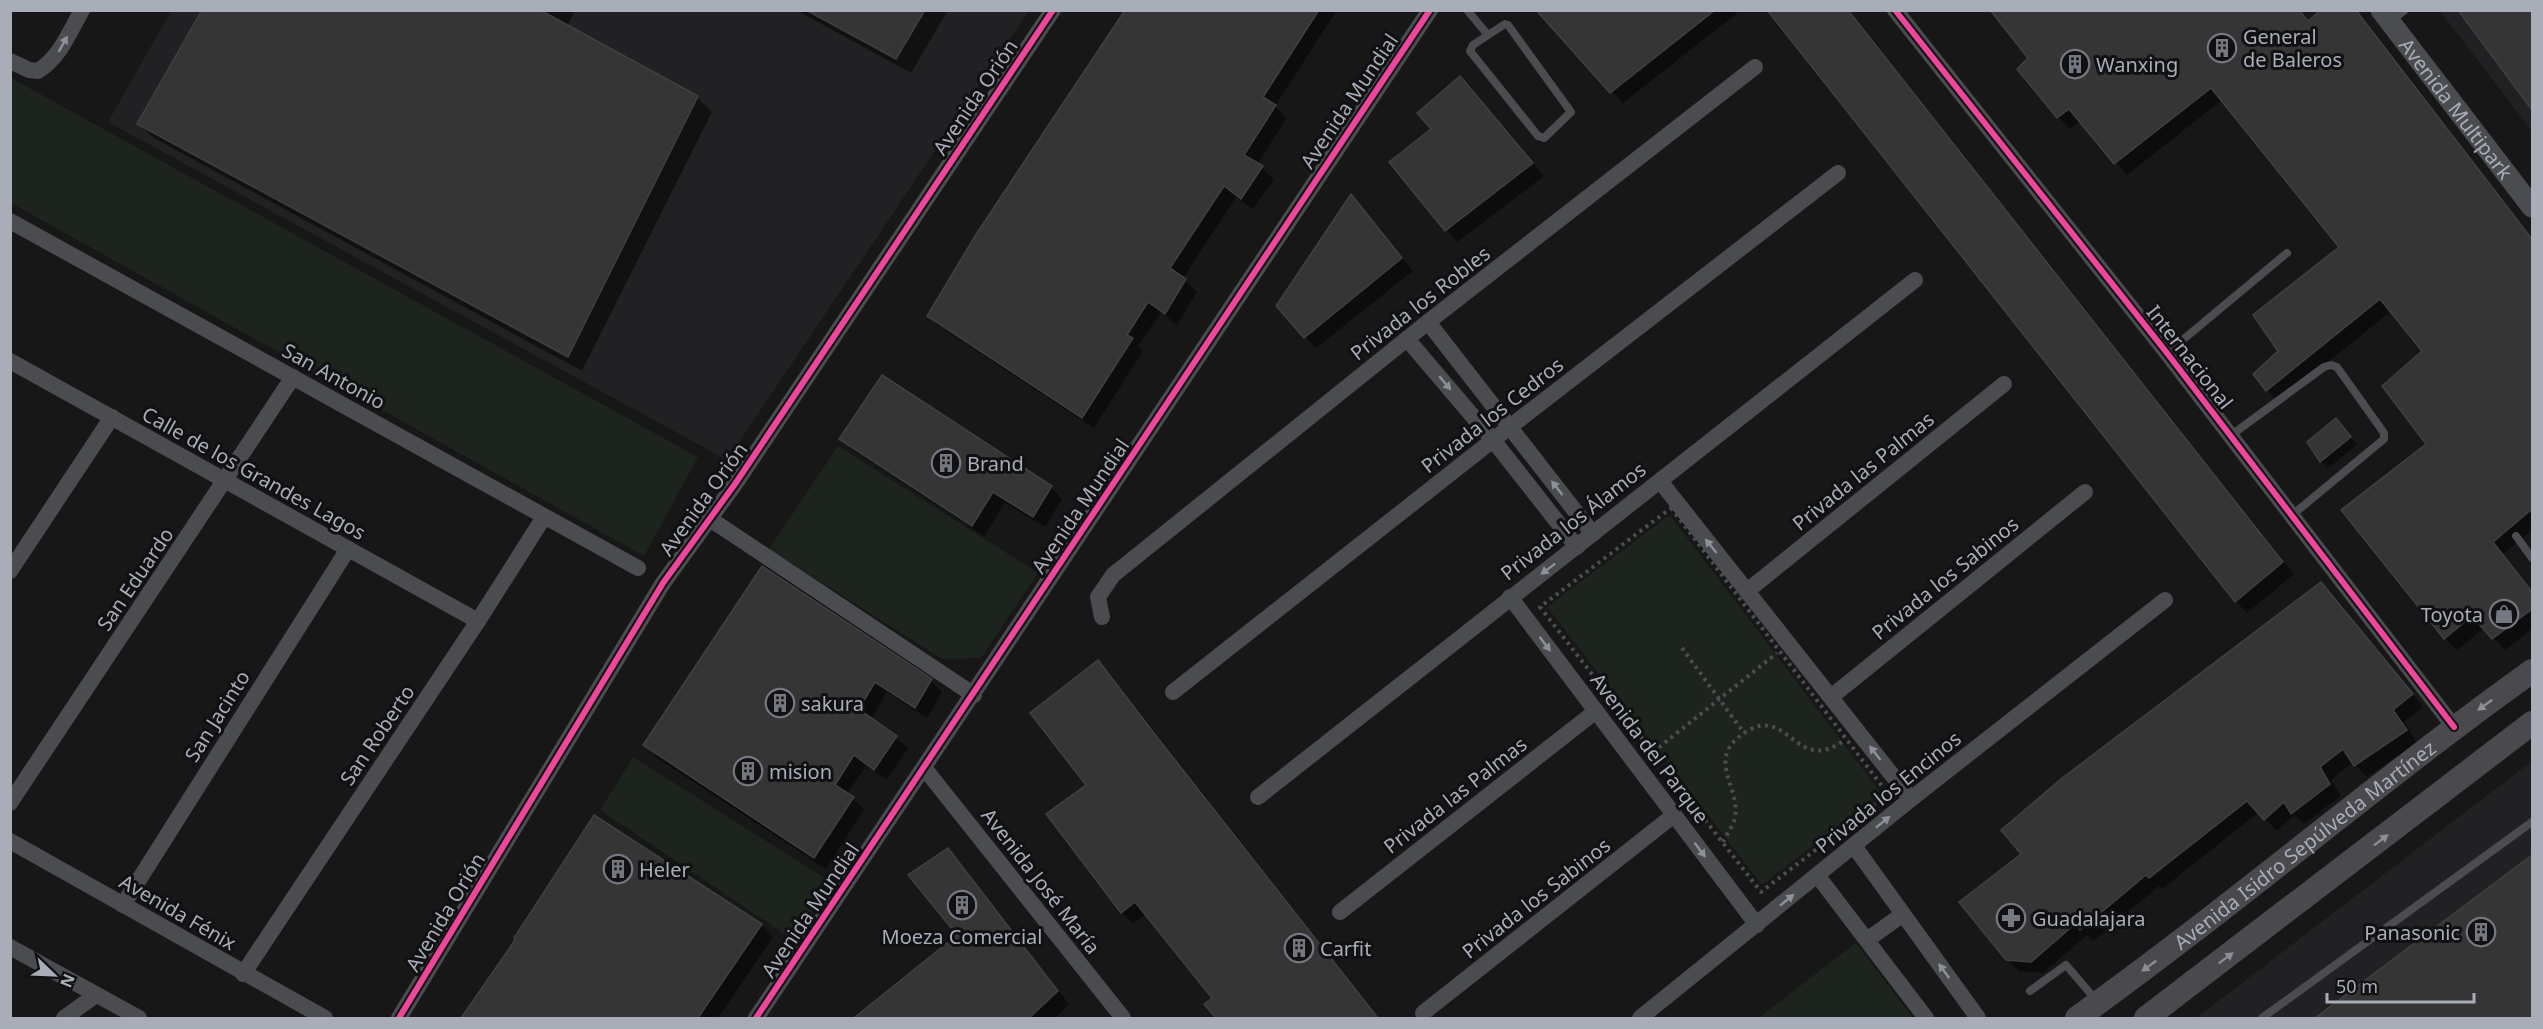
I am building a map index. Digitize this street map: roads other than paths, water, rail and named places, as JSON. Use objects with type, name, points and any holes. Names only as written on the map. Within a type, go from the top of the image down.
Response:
[{"type":"main road","name":"Avenida Isidro Sepúlveda Martínez","points":[[2077,1018],[2168,952],[2454,727],[2532,671]]},
{"type":"main road","name":"Avenida Isidro Sepúlveda Martínez","points":[[2146,1018],[2532,726]]},
{"type":"street","points":[[10,60],[28,70],[38,71],[47,65],[58,53],[82,10]]},
{"type":"street","name":"Avenida Orión","points":[[399,1018],[663,583],[710,519],[1053,10]]},
{"type":"street","name":"Avenida Mundial","points":[[756,1018],[925,769],[1430,10]]},
{"type":"street","name":"Internacional","points":[[1895,10],[2167,353],[2454,727]]},
{"type":"street","name":"Avenida Multipark","points":[[2392,14],[2532,207]]},
{"type":"street","name":"Privada los Robles","points":[[1102,617],[1098,597],[1113,575],[1428,322],[1755,68]]},
{"type":"street","name":"Privada los Cedros","points":[[1173,692],[1509,427],[1838,173]]},
{"type":"street","name":"San Antonio","points":[[10,221],[638,568]]},
{"type":"street","name":"Privada los Álamos","points":[[1258,798],[1510,597],[1577,547],[1915,280]]},
{"type":"street","points":[[1428,322],[1593,534]]},
{"type":"street","points":[[1407,339],[1493,440],[1577,547]]},
{"type":"street","name":"Calle de los Grandes Lagos","points":[[10,361],[478,621]]},
{"type":"street","name":"San Eduardo","points":[[10,803],[293,378]]},
{"type":"street","name":"Privada las Palmas","points":[[1747,591],[2004,384]]},
{"type":"street","points":[[10,571],[112,417]]},
{"type":"street","points":[[1660,481],[1911,799]]},
{"type":"street","name":"Privada los Sabinos","points":[[1831,697],[2085,492]]},
{"type":"street","name":"San Roberto","points":[[243,974],[478,621],[544,517]]},
{"type":"street","points":[[710,519],[974,695]]},
{"type":"street","name":"San Jacinto","points":[[123,905],[348,549]]},
{"type":"street","name":"Avenida del Parque","points":[[1510,597],[1756,925]]},
{"type":"street","name":"Privada los Encinos","points":[[1640,1018],[1911,799],[2165,600]]},
{"type":"street","name":"Privada las Palmas","points":[[1340,912],[1596,711]]},
{"type":"street","name":"Avenida José María","points":[[925,769],[1123,1018]]},
{"type":"street","name":"Privada los Sabinos","points":[[1423,1013],[1674,815]]},
{"type":"street","name":"Avenida Fénix","points":[[10,841],[243,974],[325,1018]]},
{"type":"street","points":[[1854,846],[1978,1018]]},
{"type":"street","points":[[1817,875],[1926,1018]]},
{"type":"street","points":[[1867,940],[1903,914]]},
{"type":"street","points":[[10,947],[139,1018]]},
{"type":"street","points":[[64,1018],[96,995]]},
{"type":"lane","points":[[1467,10],[1488,34]]},
{"type":"lane","points":[[1504,24],[1508,25],[1571,112],[1544,138],[1538,136],[1470,51],[1473,45],[1488,34],[1504,24]]},
{"type":"lane","points":[[2167,353],[2288,253]]},
{"type":"lane","points":[[2230,436],[2324,367],[2331,365],[2337,367],[2384,434],[2385,439],[2291,516]]},
{"type":"lane","points":[[2516,536],[2532,558]]},
{"type":"lane","points":[[2262,1018],[2532,822]]},
{"type":"lane","points":[[2030,991],[2066,965],[2098,1003]]},
{"type":"place","name":"General de Baleros","points":[[2222,48]]},
{"type":"place","name":"Wanxing","points":[[2075,64]]},
{"type":"place","name":"Brand","points":[[946,463]]},
{"type":"place","name":"Toyota","points":[[2504,614]]},
{"type":"place","name":"sakura","points":[[780,703]]},
{"type":"place","name":"mision","points":[[748,771]]},
{"type":"place","name":"Heler","points":[[618,869]]},
{"type":"place","name":"Moeza Comercial","points":[[962,905]]},
{"type":"place","name":"Guadalajara","points":[[2011,918]]},
{"type":"place","name":"Panasonic","points":[[2481,932]]},
{"type":"place","name":"Carfit","points":[[1299,948]]}]
